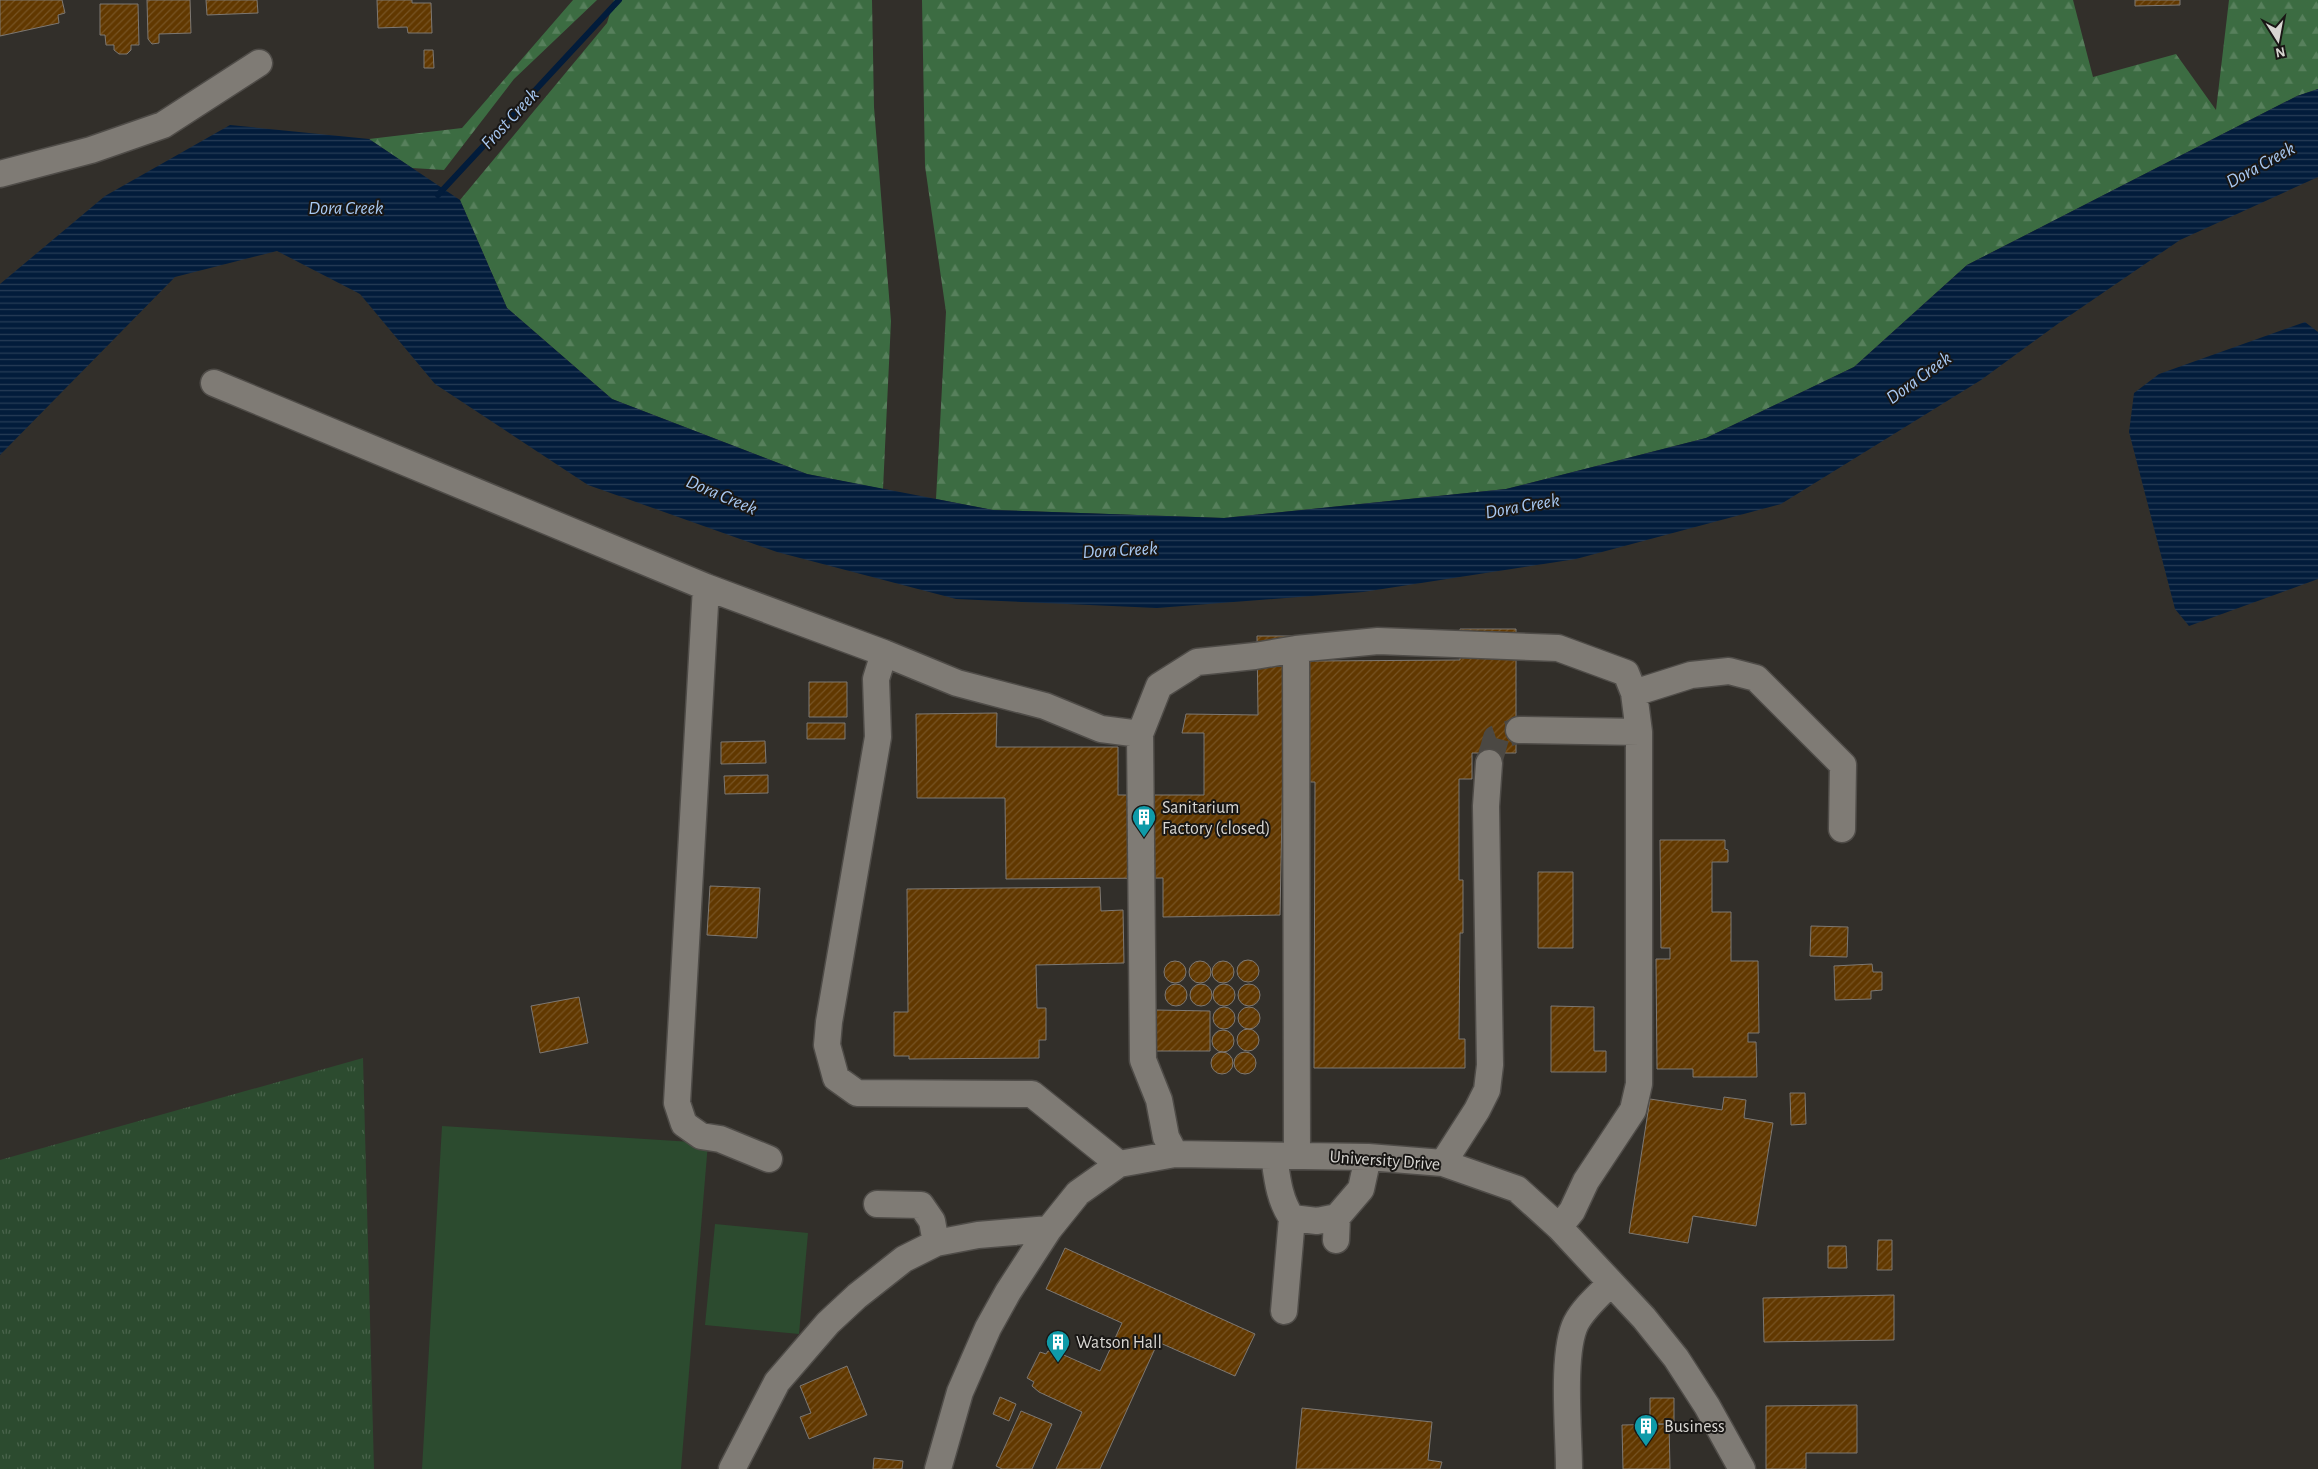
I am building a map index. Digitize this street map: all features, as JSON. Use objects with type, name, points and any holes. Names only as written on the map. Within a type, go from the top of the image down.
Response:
[{"type":"lane","points":[[0,174],[91,150],[163,125],[259,63]]},
{"type":"lane","points":[[214,383],[706,587],[884,653],[957,683],[1045,706],[1101,729],[1140,734]]},
{"type":"lane","points":[[706,587],[677,1104],[684,1124],[701,1136],[720,1139],[769,1159]]},
{"type":"lane","points":[[1175,1154],[1166,1136],[1159,1100],[1143,1060],[1140,734],[1159,686],[1197,662],[1296,649],[1378,641],[1558,648],[1626,673],[1634,692],[1640,732],[1639,1084],[1633,1110],[1586,1181],[1572,1211],[1560,1227]]},
{"type":"lane","points":[[1284,1311],[1292,1218],[1286,1209],[1278,1184],[1285,1155],[1296,649]]},
{"type":"lane","points":[[884,653],[876,679],[878,737],[829,1022],[827,1045],[836,1078],[857,1093],[1032,1094],[1119,1164]]},
{"type":"lane","points":[[1634,692],[1691,675],[1729,671],[1756,678],[1843,765],[1842,829]]},
{"type":"lane","points":[[1519,730],[1640,732]]},
{"type":"lane","points":[[1443,1163],[1478,1110],[1487,1090],[1490,1065],[1486,806],[1489,763]]},
{"type":"lane","name":"University Drive","points":[[938,1469],[960,1392],[988,1328],[1008,1292],[1049,1229],[1078,1194],[1119,1164],[1175,1154],[1368,1157],[1443,1163],[1517,1189],[1560,1227],[1644,1318],[1676,1358],[1707,1406],[1742,1469]]},
{"type":"lane","points":[[1292,1218],[1318,1221],[1336,1228],[1361,1189],[1368,1157]]},
{"type":"lane","points":[[877,1204],[922,1205],[932,1221],[936,1243]]},
{"type":"lane","points":[[732,1469],[778,1382],[828,1322],[857,1296],[904,1259],[936,1243],[978,1235],[1049,1229]]},
{"type":"lane","points":[[1569,1469],[1568,1346],[1587,1306],[1611,1283]]},
{"type":"green space","points":[[573,0],[597,0],[514,79],[444,170],[412,168],[369,139],[462,128]]},
{"type":"green space","points":[[614,0],[872,0],[874,107],[891,321],[883,489],[807,474],[612,399],[507,308],[460,200],[607,23]]},
{"type":"green space","points":[[922,0],[2073,0],[2093,77],[2176,54],[2216,110],[2229,0],[2318,0],[2318,89],[2297,96],[1967,265],[1854,367],[1706,438],[1506,489],[1224,518],[993,510],[936,499],[946,312],[925,166]]},
{"type":"green space","points":[[363,1058],[374,1469],[0,1469],[0,1160]]},
{"type":"green space","points":[[442,1126],[708,1143],[681,1469],[422,1469]]},
{"type":"green space","points":[[715,1224],[808,1233],[799,1334],[705,1325]]},
{"type":"water","name":"Dora Creek","points":[[2318,89],[2318,177],[2180,240],[2059,323],[1981,380],[1781,504],[1576,559],[1363,592],[1157,608],[956,599],[777,552],[588,485],[435,384],[360,294],[277,251],[175,277],[0,455],[0,284],[105,196],[230,125],[369,139],[460,200],[507,308],[612,399],[807,474],[993,510],[1224,518],[1506,489],[1706,438],[1854,367],[1967,265],[2297,96]]},
{"type":"water","points":[[2305,322],[2318,332],[2318,579],[2189,626],[2175,609],[2129,432],[2134,393],[2159,374]]},
{"type":"building","points":[[0,0],[62,0],[65,13],[58,15],[59,23],[0,36]]},
{"type":"building","points":[[147,0],[190,0],[191,33],[159,34],[159,43],[152,44],[148,39]]},
{"type":"building","points":[[206,0],[257,0],[258,13],[207,15]]},
{"type":"building","points":[[377,0],[412,0],[412,3],[431,3],[432,33],[408,33],[407,27],[378,28]]},
{"type":"building","points":[[2135,0],[2180,0],[2180,5],[2135,6]]},
{"type":"building","points":[[100,4],[138,4],[139,45],[131,45],[131,50],[127,54],[119,54],[114,50],[114,45],[106,45],[105,35],[100,35]]},
{"type":"building","points":[[424,50],[433,50],[434,68],[424,68]]},
{"type":"building","name":"Sanitarium Factory (closed)","points":[[1460,629],[1516,629],[1516,753],[1472,753],[1472,779],[1459,779],[1459,880],[1463,880],[1463,933],[1460,933],[1459,1039],[1465,1039],[1465,1068],[1314,1068],[1315,782],[1308,782],[1309,761],[1283,760],[1280,915],[1163,917],[1163,878],[1006,879],[1005,798],[917,798],[916,714],[997,713],[996,747],[1118,747],[1118,795],[1204,795],[1204,733],[1182,733],[1186,714],[1258,715],[1257,636],[1317,636],[1315,661],[1460,660]]},
{"type":"building","points":[[809,682],[847,682],[847,717],[809,717]]},
{"type":"building","points":[[807,723],[845,723],[845,739],[807,739]]},
{"type":"building","points":[[765,741],[766,763],[721,764],[721,742]]},
{"type":"building","points":[[768,775],[768,793],[725,794],[724,776]]},
{"type":"building","points":[[1660,840],[1725,840],[1725,849],[1728,850],[1728,862],[1712,862],[1712,912],[1731,912],[1731,961],[1758,961],[1759,1033],[1748,1033],[1748,1042],[1756,1042],[1757,1077],[1693,1077],[1693,1069],[1657,1069],[1656,959],[1670,959],[1670,948],[1661,948]]},
{"type":"building","points":[[1538,872],[1573,872],[1573,948],[1538,948]]},
{"type":"building","points":[[710,886],[760,888],[757,938],[707,935]]},
{"type":"building","points":[[1100,887],[1101,911],[1123,910],[1124,963],[1036,965],[1037,1008],[1046,1008],[1046,1040],[1039,1040],[1039,1058],[909,1059],[909,1056],[894,1056],[894,1012],[908,1012],[907,889]]},
{"type":"building","points":[[1811,926],[1848,927],[1847,957],[1810,956]]},
{"type":"building","points":[[1248,960],[1256,963],[1259,971],[1256,979],[1248,982],[1240,979],[1237,971],[1240,963]]},
{"type":"building","points":[[1175,961],[1183,964],[1186,972],[1183,980],[1175,983],[1167,980],[1164,972],[1167,964]]},
{"type":"building","points":[[1200,961],[1208,964],[1211,972],[1208,980],[1200,983],[1192,980],[1189,972],[1192,964]]},
{"type":"building","points":[[1223,961],[1231,964],[1234,972],[1231,980],[1223,983],[1215,980],[1212,972],[1215,964]]},
{"type":"building","points":[[1872,964],[1873,972],[1882,972],[1882,990],[1871,991],[1871,999],[1835,1000],[1834,966]]},
{"type":"building","points":[[1176,984],[1184,987],[1187,995],[1184,1003],[1176,1006],[1168,1003],[1165,995],[1168,987]]},
{"type":"building","points":[[1201,984],[1209,987],[1212,995],[1209,1003],[1201,1006],[1193,1003],[1190,995],[1193,987]]},
{"type":"building","points":[[1224,984],[1232,987],[1235,995],[1232,1003],[1224,1006],[1216,1003],[1213,995],[1216,987]]},
{"type":"building","points":[[1249,984],[1257,987],[1260,995],[1257,1003],[1249,1006],[1241,1003],[1238,995],[1241,987]]},
{"type":"building","points":[[579,997],[588,1043],[540,1053],[531,1006]]},
{"type":"building","points":[[1551,1006],[1594,1007],[1594,1051],[1606,1051],[1606,1072],[1551,1072]]},
{"type":"building","points":[[1224,1007],[1232,1010],[1235,1018],[1232,1026],[1224,1029],[1216,1026],[1213,1018],[1216,1010]]},
{"type":"building","points":[[1249,1007],[1257,1010],[1260,1018],[1257,1026],[1249,1029],[1241,1026],[1238,1018],[1241,1010]]},
{"type":"building","points":[[1156,1010],[1210,1011],[1210,1051],[1155,1051]]},
{"type":"building","points":[[1248,1029],[1256,1032],[1259,1040],[1256,1048],[1248,1051],[1240,1048],[1237,1040],[1240,1032]]},
{"type":"building","points":[[1223,1030],[1231,1033],[1234,1041],[1231,1049],[1223,1052],[1215,1049],[1212,1041],[1215,1033]]},
{"type":"building","points":[[1222,1052],[1230,1055],[1233,1063],[1230,1071],[1222,1074],[1214,1071],[1211,1063],[1214,1055]]},
{"type":"building","points":[[1245,1052],[1253,1055],[1256,1063],[1253,1071],[1245,1074],[1237,1071],[1234,1063],[1237,1055]]},
{"type":"building","points":[[1790,1093],[1805,1093],[1806,1124],[1791,1125]]},
{"type":"building","points":[[1724,1097],[1746,1100],[1744,1118],[1773,1123],[1756,1226],[1693,1216],[1688,1243],[1629,1233],[1650,1099],[1722,1110]]},
{"type":"building","points":[[1878,1240],[1892,1240],[1892,1270],[1877,1270]]},
{"type":"building","points":[[1828,1246],[1846,1246],[1847,1268],[1828,1268]]},
{"type":"building","name":"Watson Hall","points":[[1065,1248],[1255,1334],[1235,1376],[1158,1342],[1100,1469],[1056,1469],[1082,1412],[1039,1392],[1032,1386],[1034,1382],[1027,1378],[1040,1352],[1046,1354],[1048,1351],[1057,1352],[1100,1371],[1122,1323],[1046,1289]]},
{"type":"building","points":[[1894,1295],[1894,1340],[1764,1342],[1763,1298]]},
{"type":"building","points":[[847,1366],[867,1415],[809,1439],[800,1417],[811,1413],[800,1386]]},
{"type":"building","points":[[1000,1397],[1016,1404],[1009,1421],[993,1414]]},
{"type":"building","points":[[1650,1398],[1674,1398],[1674,1424],[1650,1424]]},
{"type":"building","points":[[1857,1405],[1857,1453],[1806,1453],[1806,1469],[1766,1469],[1766,1406]]},
{"type":"building","points":[[1302,1408],[1432,1422],[1428,1460],[1442,1462],[1440,1469],[1296,1469]]},
{"type":"building","points":[[1021,1411],[1052,1424],[1032,1469],[1002,1469],[996,1466]]},
{"type":"building","name":"Business","points":[[1669,1424],[1670,1469],[1623,1469],[1622,1425]]},
{"type":"building","points":[[874,1458],[903,1461],[902,1469],[873,1469]]},
{"type":"waterway","name":"Frost Creek","points":[[438,195],[619,0]]},
{"type":"tunnel","points":[[1489,763],[1496,738],[1519,730]]},
{"type":"place","name":"Sanitarium Factory (closed)","points":[[1144,838]]},
{"type":"place","name":"Watson Hall","points":[[1058,1363]]},
{"type":"place","name":"Business","points":[[1646,1447]]}]
